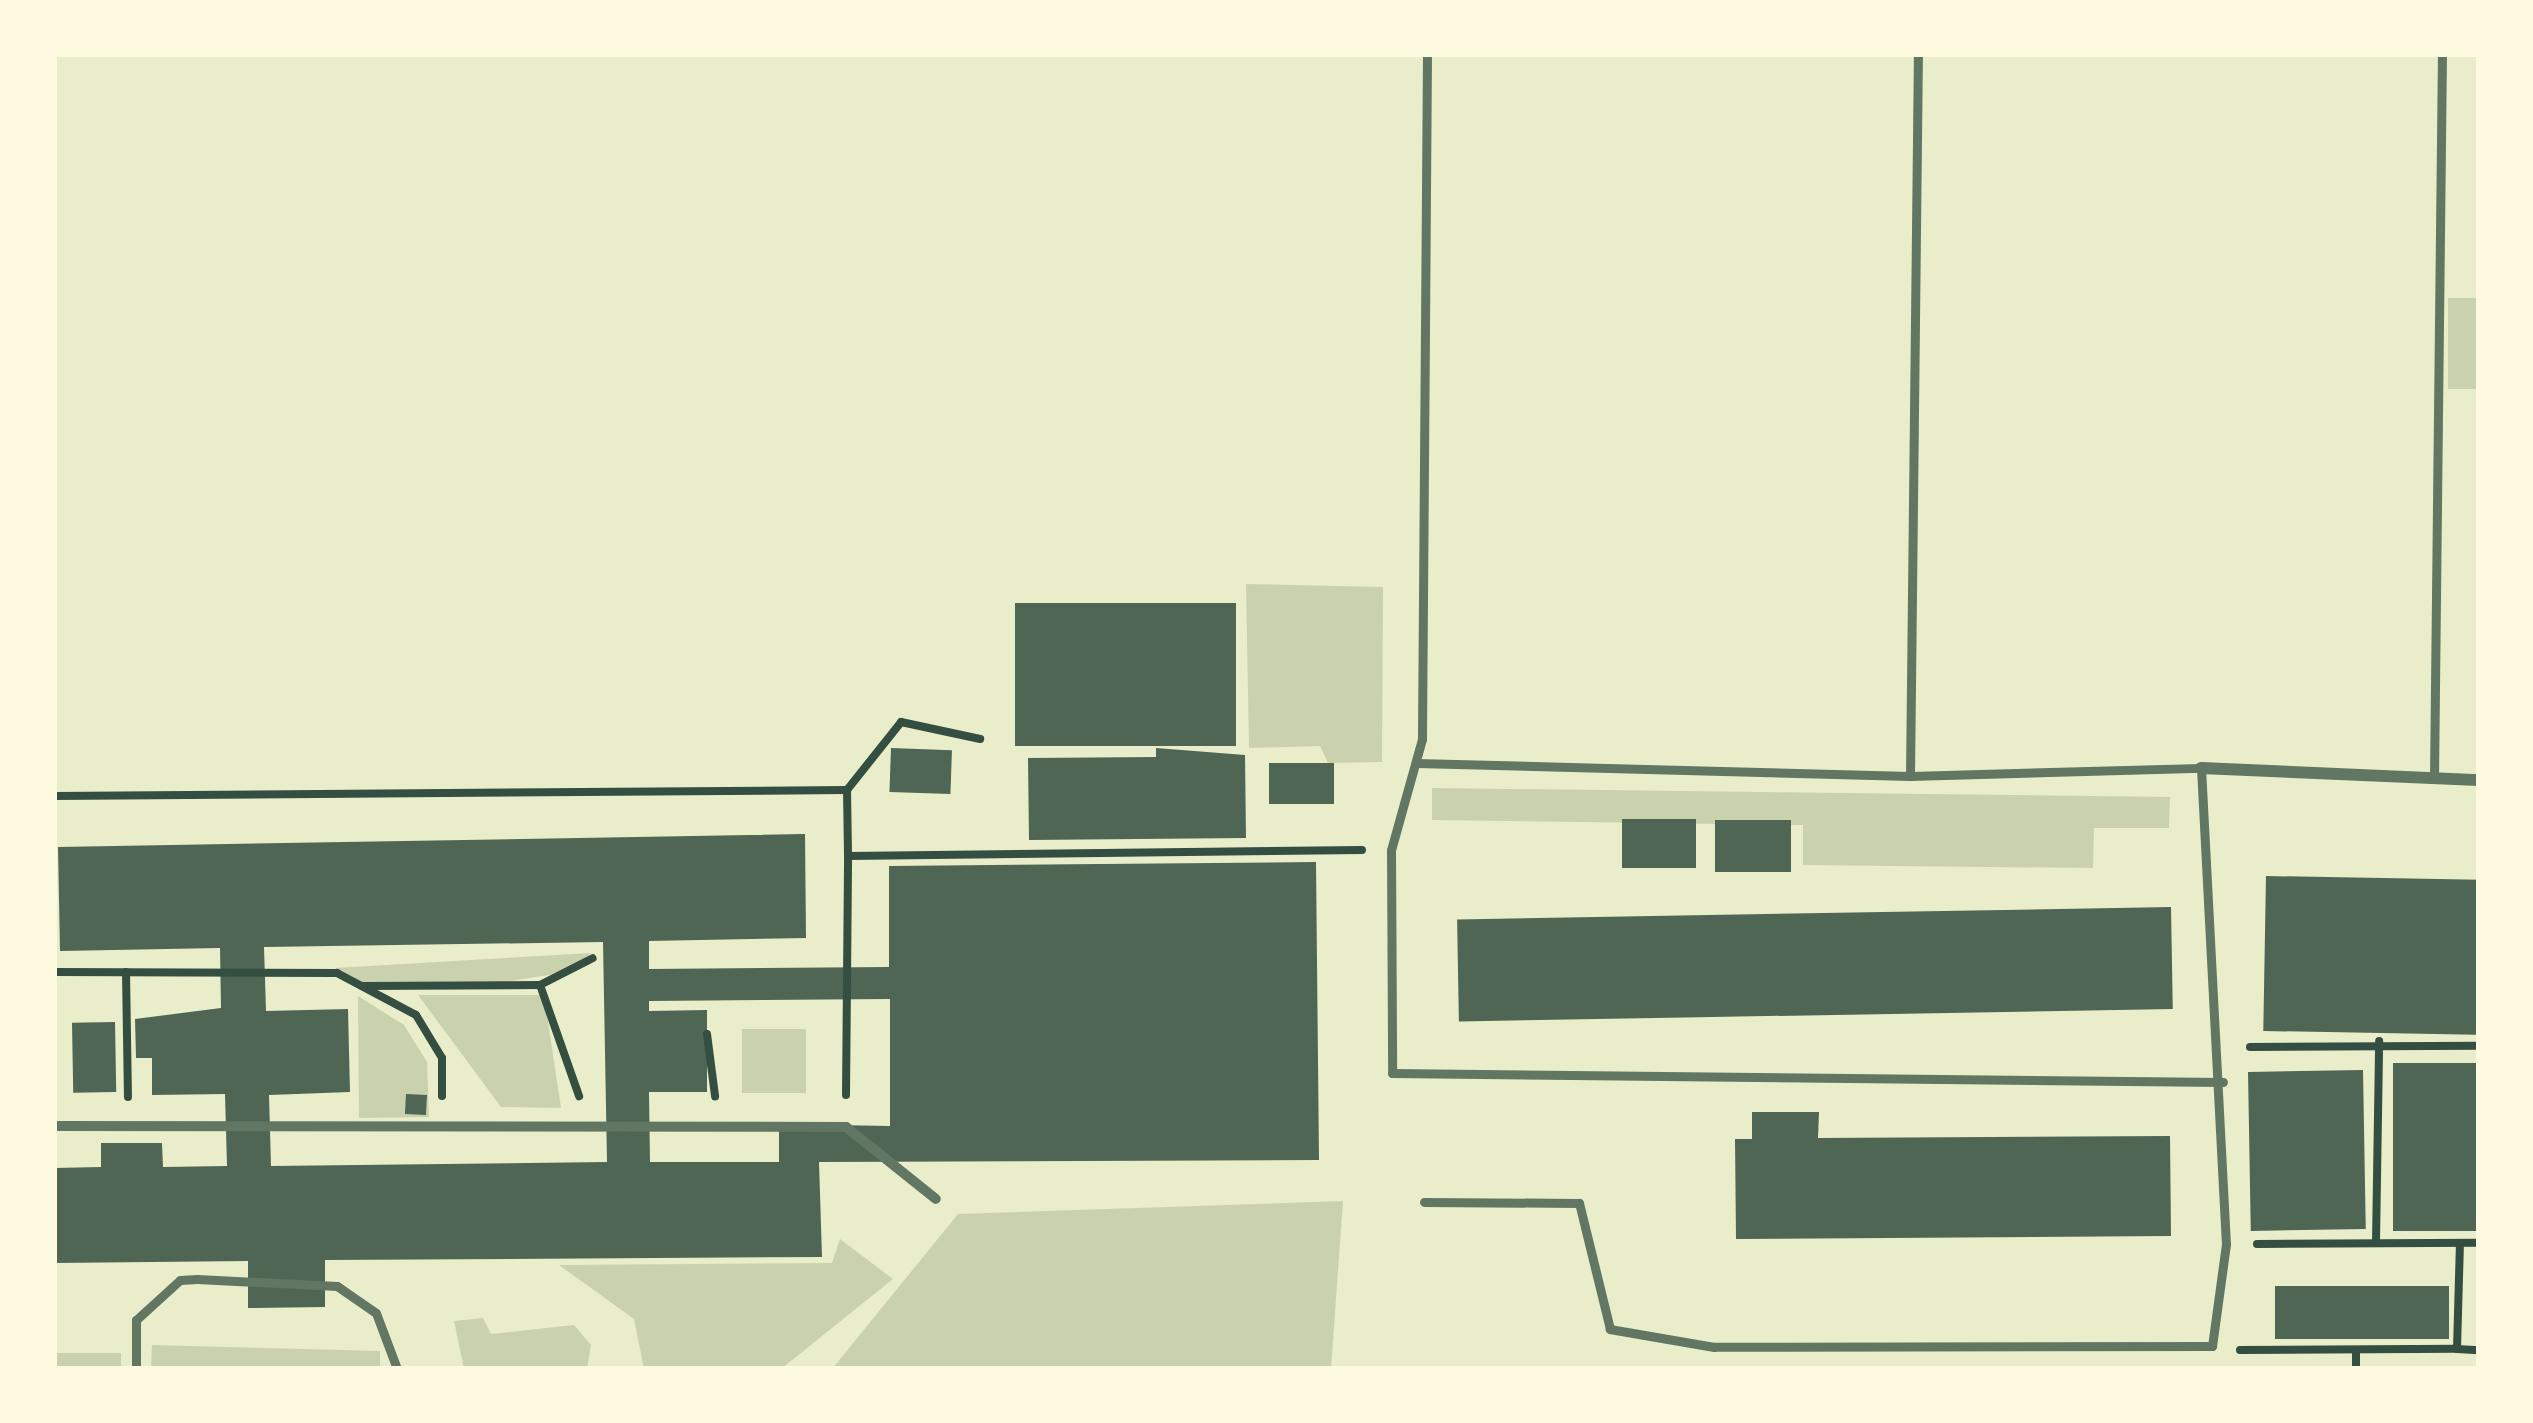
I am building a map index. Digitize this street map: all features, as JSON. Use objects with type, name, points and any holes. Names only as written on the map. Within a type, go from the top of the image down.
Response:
[{"type":"street","points":[[2201,768],[2479,780]]},
{"type":"street","points":[[54,1126],[579,1123],[846,1127],[936,1199]]},
{"type":"lane","points":[[1427,54],[1416,763],[1391,850],[1392,1073],[2223,1082]]},
{"type":"lane","points":[[1910,776],[1918,54]]},
{"type":"lane","points":[[2434,779],[2443,54]]},
{"type":"lane","points":[[1416,763],[1910,776],[2201,768],[2223,1082],[2226,1244],[2212,1346],[1714,1347],[1610,1329],[1579,1202],[1424,1202]]},
{"type":"lane","points":[[136,1369],[136,1320],[180,1280],[197,1279],[338,1286],[376,1313],[397,1369]]},
{"type":"path","points":[[846,1127],[847,790],[902,722],[980,739]]},
{"type":"path","points":[[54,796],[847,790]]},
{"type":"path","points":[[848,856],[1391,850]]},
{"type":"path","points":[[360,986],[540,985],[593,958]]},
{"type":"path","points":[[126,972],[129,1126]]},
{"type":"path","points":[[54,973],[337,973],[416,1015],[442,1058],[443,1125]]},
{"type":"path","points":[[540,985],[578,1077],[579,1123]]},
{"type":"path","points":[[707,1034],[715,1124]]},
{"type":"path","points":[[2218,1048],[2379,1041],[2479,1046]]},
{"type":"path","points":[[2376,1242],[2379,1041]]},
{"type":"path","points":[[2457,1349],[2460,1243]]},
{"type":"path","points":[[2226,1244],[2479,1243]]},
{"type":"path","points":[[2215,1350],[2479,1350]]},
{"type":"path","points":[[2356,1350],[2356,1369]]},
{"type":"green space","points":[[2448,298],[2479,298],[2479,389],[2448,389]]},
{"type":"green space","points":[[1246,584],[1383,587],[1382,762],[1328,763],[1320,746],[1249,748]]},
{"type":"green space","points":[[1432,788],[2170,797],[2169,828],[2094,828],[2093,868],[1803,865],[1803,825],[1432,820]]},
{"type":"green space","points":[[591,953],[569,972],[490,984],[359,982],[335,968]]},
{"type":"green space","points":[[418,995],[544,995],[561,1108],[501,1107]]},
{"type":"green space","points":[[358,996],[404,1025],[427,1062],[429,1117],[359,1118]]},
{"type":"green space","points":[[742,1029],[806,1029],[806,1093],[742,1093]]},
{"type":"green space","points":[[1343,1201],[1331,1369],[832,1369],[958,1214]]},
{"type":"green space","points":[[840,1239],[893,1279],[781,1369],[644,1369],[634,1319],[559,1265],[832,1263]]},
{"type":"green space","points":[[483,1318],[491,1334],[574,1325],[591,1345],[587,1369],[464,1369],[454,1321]]},
{"type":"green space","points":[[152,1345],[380,1351],[380,1369],[151,1369]]},
{"type":"green space","points":[[54,1353],[121,1353],[121,1369],[54,1369]]},
{"type":"building","points":[[1015,603],[1236,603],[1236,746],[1015,746]]},
{"type":"building","points":[[891,748],[952,750],[950,794],[889,792]]},
{"type":"building","points":[[1156,748],[1245,755],[1246,838],[1029,840],[1028,758],[1156,757]]},
{"type":"building","points":[[1269,763],[1334,763],[1334,804],[1269,804]]},
{"type":"building","points":[[1622,819],[1696,819],[1696,868],[1622,868]]},
{"type":"building","points":[[1715,820],[1791,820],[1791,872],[1715,872]]},
{"type":"building","points":[[805,834],[806,938],[649,941],[649,969],[889,967],[889,866],[1316,862],[1319,1160],[819,1162],[822,1257],[325,1260],[325,1307],[248,1308],[248,1261],[54,1263],[54,1168],[101,1167],[101,1143],[162,1143],[163,1167],[227,1166],[225,1094],[152,1095],[152,1058],[136,1058],[135,1019],[221,1008],[220,948],[60,951],[58,847]],"holes":[[[603,942],[607,1162],[271,1166],[269,1095],[350,1092],[348,1009],[266,1011],[264,947]],[[890,999],[890,1126],[779,1124],[779,1162],[650,1162],[649,1092],[707,1092],[707,1010],[649,1011],[649,1001]]]},
{"type":"building","points":[[2266,876],[2479,880],[2476,1035],[2263,1031]]},
{"type":"building","points":[[2171,907],[2173,1009],[1459,1021],[1457,919]]},
{"type":"building","points":[[115,1022],[116,1092],[73,1093],[72,1023]]},
{"type":"building","points":[[2393,1063],[2479,1063],[2479,1231],[2393,1231]]},
{"type":"building","points":[[2363,1070],[2366,1229],[2251,1231],[2248,1072]]},
{"type":"building","points":[[406,1094],[427,1095],[426,1115],[405,1114]]},
{"type":"building","points":[[1752,1112],[1819,1112],[1818,1138],[2170,1136],[2171,1236],[1736,1239],[1735,1139],[1752,1139]]},
{"type":"building","points":[[2275,1286],[2449,1286],[2449,1339],[2275,1339]]}]
